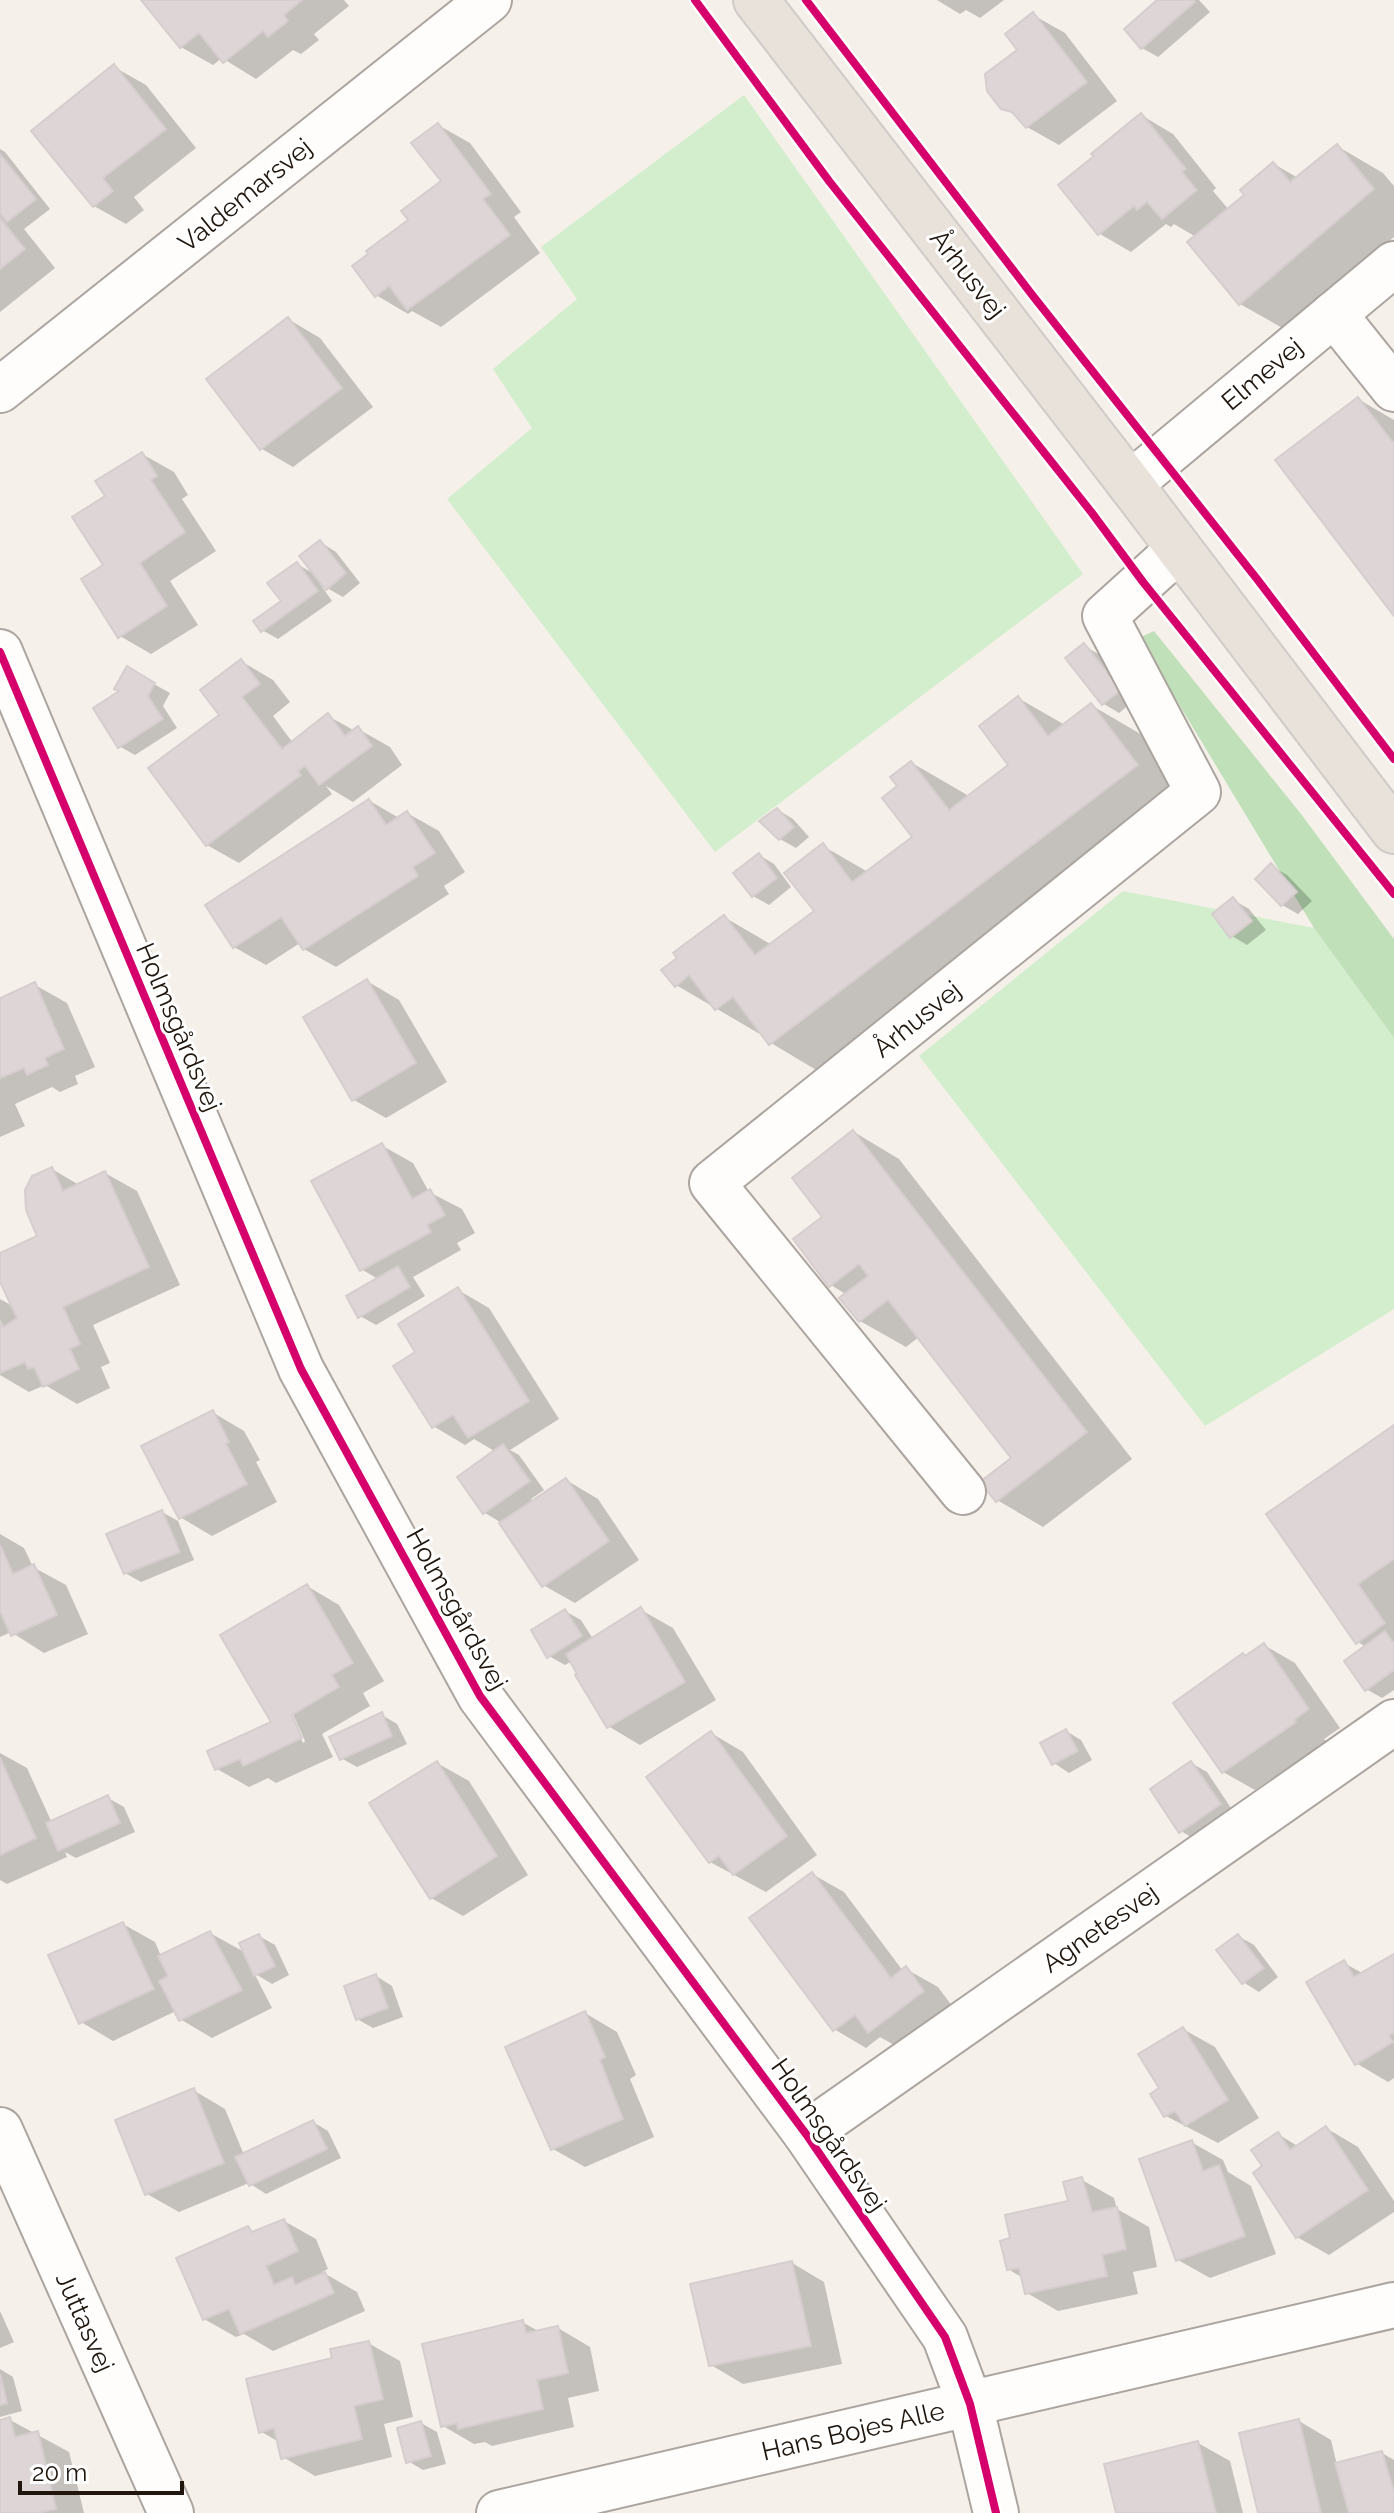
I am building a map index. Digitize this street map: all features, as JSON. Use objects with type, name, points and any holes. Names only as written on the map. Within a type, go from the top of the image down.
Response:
[{"type":"main road","name":"Århusvej","points":[[756,0],[1394,831]]},
{"type":"street","name":"Valdemarsvej","points":[[0,390],[489,0]]},
{"type":"street","name":"Elmevej","points":[[1130,484],[1394,264]]},
{"type":"street","points":[[1334,314],[1394,389]]},
{"type":"street","name":"Århusvej","points":[[963,1492],[712,1183],[1198,792],[1105,616],[1179,549]]},
{"type":"street","name":"Holmsgårdsvej","points":[[0,652],[301,1369],[480,1696],[806,2134],[945,2337],[970,2404],[996,2513]]},
{"type":"street","name":"Agnetesvej","points":[[806,2134],[1394,1722]]},
{"type":"street","name":"Juttasvej","points":[[0,2130],[171,2513]]},
{"type":"street","name":"Hans Bojes Alle","points":[[499,2513],[1394,2305]]},
{"type":"green space","points":[[744,95],[1083,574],[715,852],[447,499],[532,428],[493,369],[577,299],[541,247]]},
{"type":"green space","points":[[1154,631],[1301,814],[1394,939],[1394,1038],[1314,928],[1139,638]]},
{"type":"green space","points":[[1123,891],[1314,928],[1394,1038],[1394,1309],[1205,1426],[919,1056]]},
{"type":"building","points":[[141,0],[302,0],[284,15],[288,21],[268,37],[263,31],[223,63],[199,33],[180,48]]},
{"type":"building","points":[[1157,0],[1195,2],[1141,49],[1124,29]]},
{"type":"building","points":[[1033,12],[1087,82],[1026,128],[1012,112],[1001,109],[987,91],[985,74],[1017,50],[1005,34]]},
{"type":"building","points":[[114,64],[166,129],[103,178],[113,191],[93,207],[31,131]]},
{"type":"building","points":[[1141,113],[1186,169],[1182,172],[1197,190],[1162,219],[1147,202],[1137,210],[1134,206],[1098,235],[1058,185]]},
{"type":"building","points":[[438,123],[491,194],[483,199],[510,235],[407,310],[389,286],[375,297],[352,266],[368,254],[366,251],[408,220],[401,211],[441,181],[411,143]]},
{"type":"building","points":[[1337,144],[1374,189],[1239,305],[1187,242],[1244,195],[1240,190],[1273,162],[1290,182]]},
{"type":"building","points":[[0,154],[36,199],[7,222],[0,213]]},
{"type":"building","points":[[0,218],[25,249],[0,269]]},
{"type":"building","points":[[288,317],[342,388],[260,450],[206,379]]},
{"type":"building","points":[[1358,397],[1394,444],[1394,616],[1275,460]]},
{"type":"building","points":[[142,452],[157,476],[151,480],[185,532],[140,563],[167,606],[118,638],[81,579],[103,565],[72,517],[105,496],[95,481]]},
{"type":"building","points":[[320,540],[346,573],[326,590],[299,556]]},
{"type":"building","points":[[297,562],[318,591],[261,632],[253,621],[281,601],[267,583]]},
{"type":"building","points":[[1084,643],[1121,690],[1102,705],[1065,658]]},
{"type":"building","points":[[241,659],[260,684],[242,697],[282,749],[328,713],[345,736],[358,726],[372,746],[319,785],[305,766],[298,771],[301,775],[206,846],[148,768],[219,715],[200,690]]},
{"type":"building","points":[[127,666],[155,683],[148,696],[163,719],[118,748],[93,708],[119,691],[114,689]]},
{"type":"building","points":[[1018,696],[1048,736],[1091,703],[1138,765],[769,1045],[733,997],[715,1010],[689,975],[675,987],[661,970],[677,958],[673,953],[724,915],[755,955],[814,911],[784,873],[823,843],[852,882],[912,837],[882,798],[897,786],[890,777],[911,761],[949,810],[1008,765],[979,726]]},
{"type":"building","points":[[369,799],[386,825],[407,811],[435,853],[413,867],[418,876],[303,950],[281,917],[233,948],[205,905]]},
{"type":"building","points":[[777,808],[794,827],[779,840],[759,821]]},
{"type":"building","points":[[759,853],[777,878],[752,897],[733,873]]},
{"type":"building","points":[[1271,863],[1297,892],[1281,906],[1255,879]]},
{"type":"building","points":[[1233,897],[1252,921],[1230,938],[1212,914]]},
{"type":"building","points":[[367,979],[416,1063],[352,1101],[303,1017]]},
{"type":"building","points":[[35,982],[64,1049],[45,1058],[48,1065],[27,1075],[24,1068],[0,1078],[0,998]]},
{"type":"building","points":[[853,1130],[1087,1432],[996,1502],[980,1482],[1011,1458],[888,1300],[859,1322],[839,1298],[868,1276],[859,1264],[829,1287],[793,1239],[822,1217],[792,1178]]},
{"type":"building","points":[[382,1143],[412,1199],[430,1189],[445,1215],[427,1225],[431,1232],[360,1271],[311,1181]]},
{"type":"building","points":[[52,1167],[63,1191],[105,1171],[149,1267],[63,1307],[80,1344],[70,1349],[79,1369],[43,1387],[34,1367],[28,1369],[25,1362],[0,1373],[0,1320],[3,1327],[17,1318],[0,1282],[0,1253],[37,1236],[26,1210],[25,1190],[32,1176]]},
{"type":"building","points":[[398,1266],[410,1287],[358,1318],[346,1296]]},
{"type":"building","points":[[458,1287],[529,1401],[468,1438],[453,1415],[432,1428],[393,1366],[415,1352],[398,1324]]},
{"type":"building","points":[[213,1410],[247,1484],[179,1519],[141,1446]]},
{"type":"building","points":[[1394,1425],[1394,1559],[1358,1584],[1385,1623],[1356,1644],[1266,1514]]},
{"type":"building","points":[[503,1444],[530,1481],[483,1514],[457,1477]]},
{"type":"building","points":[[566,1478],[609,1541],[542,1587],[499,1523]]},
{"type":"building","points":[[162,1510],[180,1552],[124,1574],[106,1534]]},
{"type":"building","points":[[0,1545],[13,1574],[34,1564],[57,1615],[11,1636],[0,1611]]},
{"type":"building","points":[[307,1584],[353,1663],[332,1675],[339,1687],[292,1715],[302,1738],[243,1766],[240,1759],[215,1770],[207,1751],[271,1722],[220,1635]]},
{"type":"building","points":[[641,1607],[685,1682],[607,1728],[566,1654]]},
{"type":"building","points":[[565,1609],[582,1636],[547,1658],[531,1630]]},
{"type":"building","points":[[1385,1631],[1394,1644],[1394,1670],[1365,1691],[1344,1661]]},
{"type":"building","points":[[1264,1643],[1309,1709],[1294,1720],[1296,1722],[1222,1773],[1173,1703],[1243,1653],[1245,1656]]},
{"type":"building","points":[[382,1712],[392,1736],[340,1760],[329,1737]]},
{"type":"building","points":[[1066,1729],[1078,1751],[1052,1765],[1040,1743]]},
{"type":"building","points":[[711,1731],[787,1836],[733,1875],[719,1856],[709,1863],[646,1777]]},
{"type":"building","points":[[0,1758],[36,1838],[0,1855]]},
{"type":"building","points":[[437,1761],[497,1856],[430,1899],[369,1803]]},
{"type":"building","points":[[1191,1761],[1221,1804],[1179,1833],[1150,1789]]},
{"type":"building","points":[[108,1795],[120,1823],[58,1851],[46,1823]]},
{"type":"building","points":[[812,1872],[891,1978],[906,1966],[924,1991],[868,2033],[855,2015],[833,2031],[749,1918]]},
{"type":"building","points":[[123,1922],[154,1989],[79,2024],[48,1955]]},
{"type":"building","points":[[210,1931],[242,1990],[179,2021],[159,1981],[168,1976],[158,1956]]},
{"type":"building","points":[[259,1934],[275,1966],[254,1976],[239,1943]]},
{"type":"building","points":[[1238,1934],[1264,1968],[1242,1984],[1216,1950]]},
{"type":"building","points":[[1394,1954],[1394,2033],[1389,2035],[1393,2042],[1355,2065],[1306,1982],[1344,1960],[1354,1977]]},
{"type":"building","points":[[376,1974],[388,2008],[356,2020],[344,1986]]},
{"type":"building","points":[[585,2011],[605,2057],[600,2060],[623,2119],[551,2150],[505,2047]]},
{"type":"building","points":[[1183,2027],[1228,2100],[1185,2126],[1175,2111],[1164,2117],[1150,2094],[1159,2088],[1138,2054]]},
{"type":"building","points":[[194,2088],[224,2163],[145,2195],[115,2120]]},
{"type":"building","points":[[313,2120],[327,2149],[249,2186],[235,2157]]},
{"type":"building","points":[[1326,2126],[1368,2190],[1296,2238],[1253,2173],[1262,2166],[1251,2150],[1278,2132],[1290,2150]]},
{"type":"building","points":[[1192,2140],[1203,2171],[1219,2165],[1245,2236],[1176,2261],[1139,2159]]},
{"type":"building","points":[[1082,2177],[1092,2212],[1117,2207],[1126,2249],[1102,2255],[1107,2276],[1025,2294],[1019,2268],[1007,2270],[1000,2241],[1010,2238],[1005,2215],[1068,2201],[1063,2182]]},
{"type":"building","points":[[284,2219],[298,2251],[266,2266],[274,2285],[292,2277],[295,2285],[325,2272],[334,2293],[240,2334],[229,2309],[203,2320],[176,2258],[248,2226],[252,2232]]},
{"type":"building","points":[[792,2261],[811,2346],[709,2366],[690,2284]]},
{"type":"building","points":[[523,2320],[526,2333],[558,2326],[568,2373],[537,2380],[543,2409],[458,2429],[457,2423],[441,2427],[422,2344]]},
{"type":"building","points":[[369,2341],[383,2399],[354,2406],[362,2439],[281,2459],[274,2428],[259,2433],[246,2379],[332,2358],[330,2349]]},
{"type":"building","points":[[0,2374],[7,2403],[0,2405]]},
{"type":"building","points":[[10,2417],[15,2437],[38,2431],[56,2509],[37,2513],[0,2513],[0,2420]]},
{"type":"building","points":[[1299,2419],[1321,2513],[1258,2513],[1239,2433]]},
{"type":"building","points":[[421,2421],[431,2456],[406,2463],[397,2428]]},
{"type":"building","points":[[1198,2441],[1216,2513],[1116,2513],[1104,2464]]},
{"type":"building","points":[[1382,2451],[1394,2492],[1394,2513],[1349,2513],[1335,2463]]},
{"type":"cycle path","points":[[695,0],[829,181],[1143,582],[1394,894]]},
{"type":"cycle path","points":[[806,0],[1394,759]]},
{"type":"cycle path","points":[[0,652],[301,1369],[480,1696],[806,2134],[945,2337],[970,2404],[996,2513]]}]
